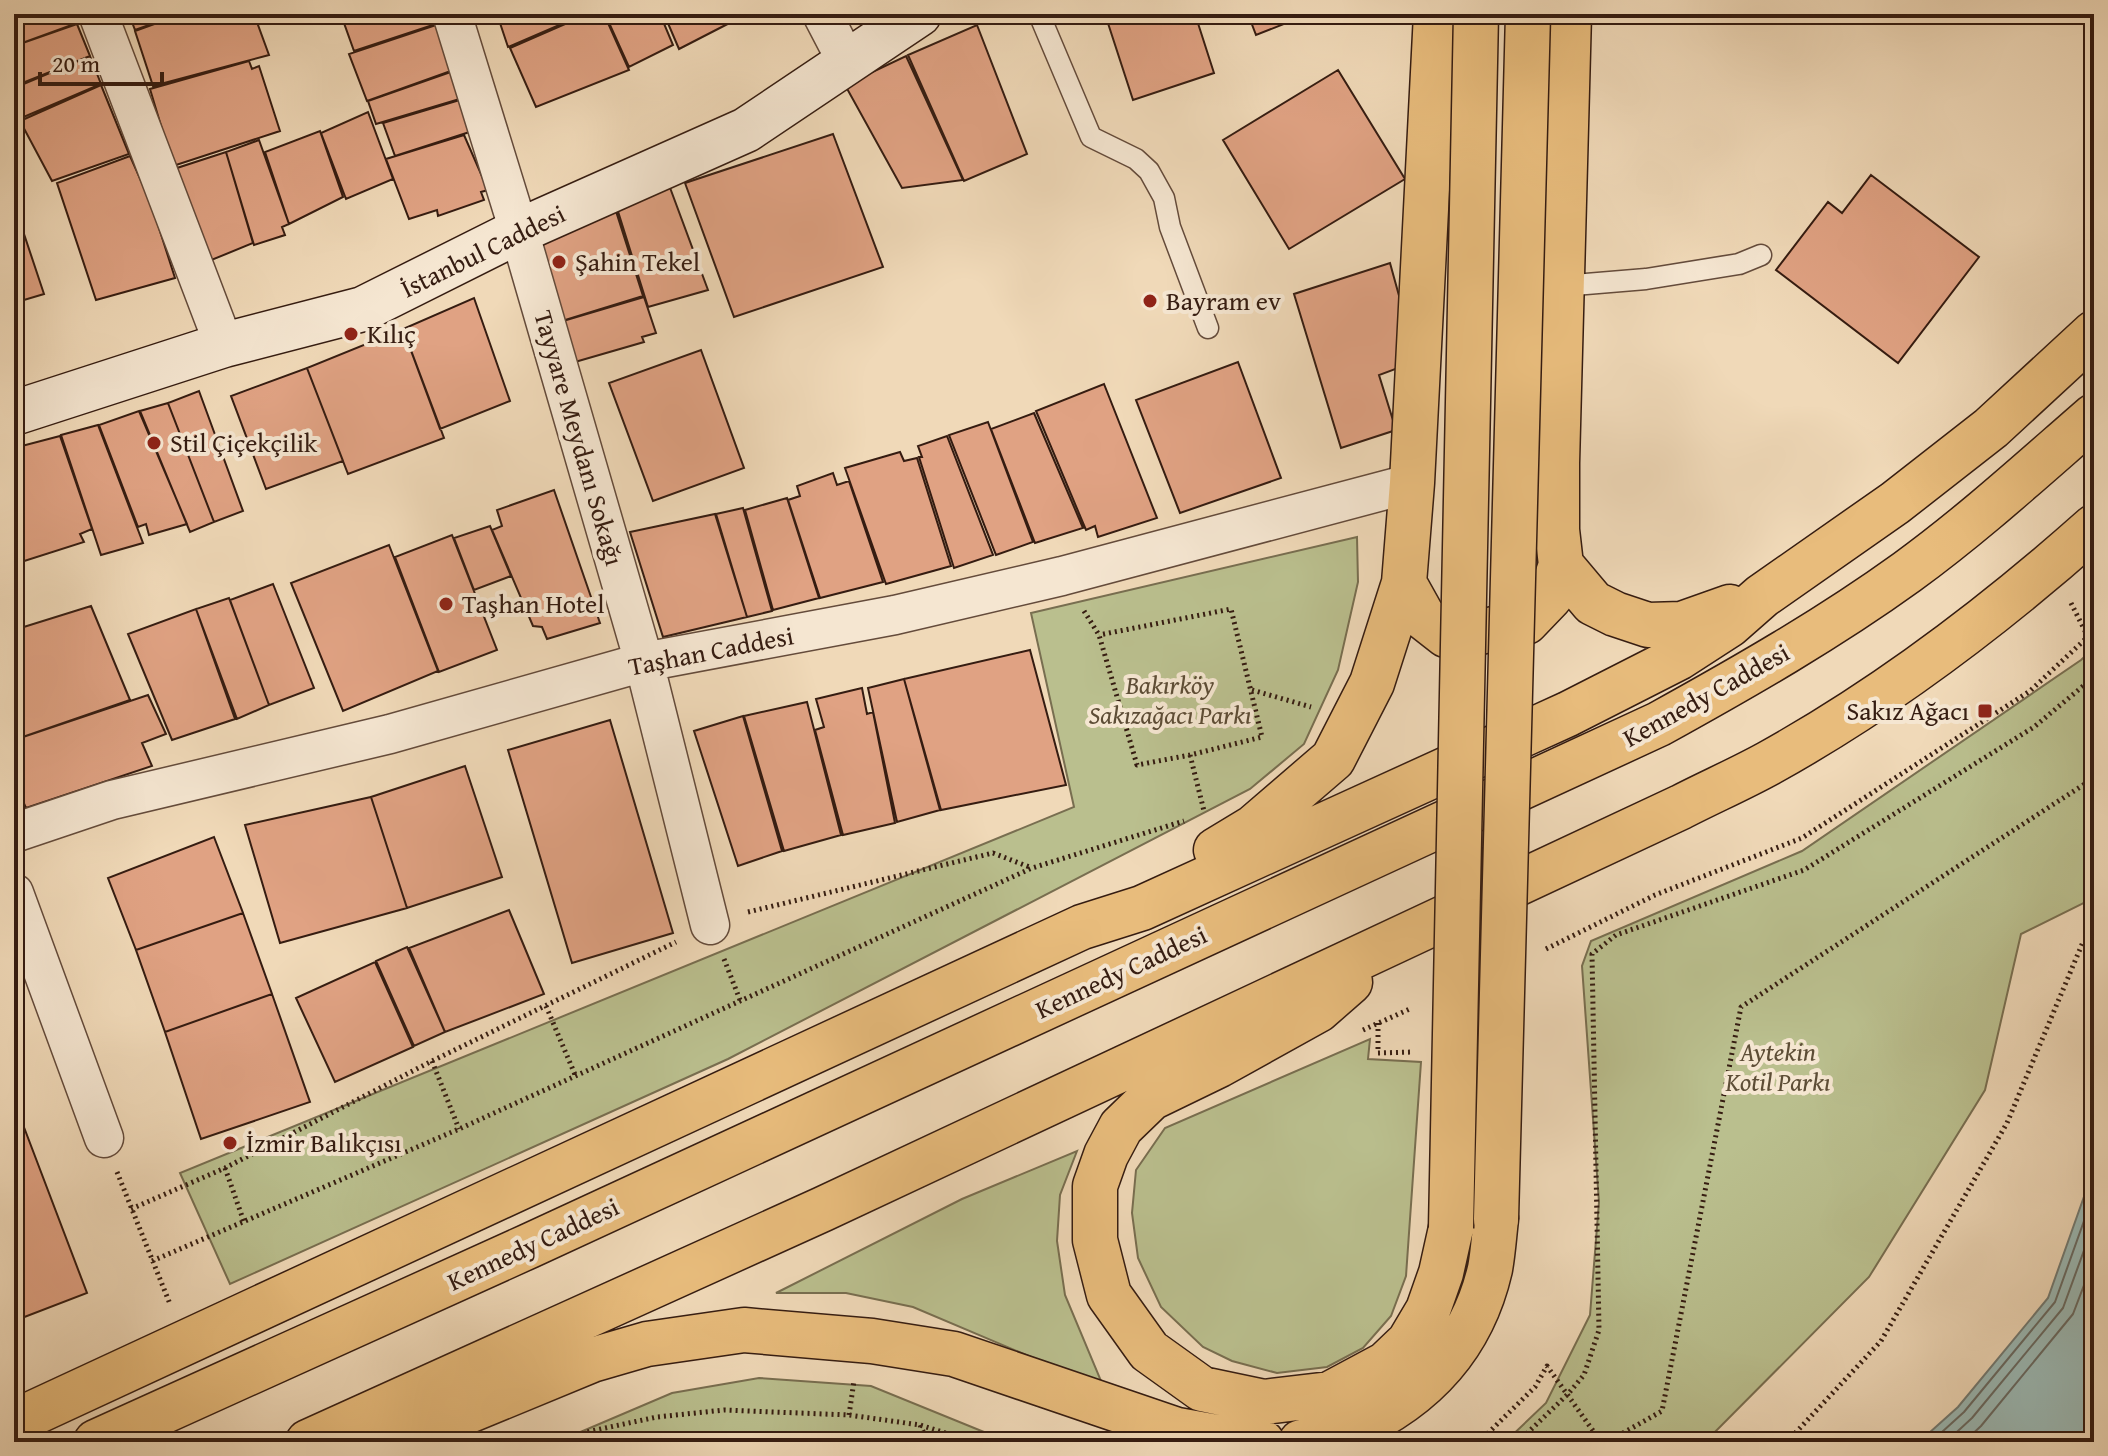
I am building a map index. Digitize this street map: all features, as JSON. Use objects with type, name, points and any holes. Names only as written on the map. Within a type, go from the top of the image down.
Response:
[{"type":"highway","points":[[1082,927],[1139,890],[1254,827],[1333,759],[1372,683],[1404,583],[1436,14]]},
{"type":"highway","points":[[1406,936],[1318,1010],[1219,1065],[1151,1098],[1121,1127],[1106,1155],[1095,1186],[1095,1240],[1109,1295],[1149,1351],[1202,1389],[1264,1402],[1330,1394],[1386,1364],[1409,1342],[1428,1310],[1441,1273],[1451,1228],[1476,14]]},
{"type":"highway","points":[[1301,1442],[1348,1432],[1413,1394],[1452,1356],[1473,1317],[1490,1269],[1496,1219],[1528,14]]},
{"type":"highway","points":[[1404,583],[1423,617],[1446,635],[1480,632],[1526,622],[1550,597],[1561,565],[1557,530],[1557,463],[1569,14]]},
{"type":"highway","points":[[14,1422],[1082,927],[1142,908],[1568,714],[1678,658],[1729,625],[1762,596],[1895,503],[1991,428],[2094,333]]},
{"type":"highway","name":"Kennedy Caddesi","points":[[96,1442],[529,1246],[1659,724],[1819,633],[1909,571],[1999,499],[2094,416]]},
{"type":"highway","points":[[308,1442],[823,1209],[1769,763],[1938,654],[2094,527]]},
{"type":"highway","points":[[1561,565],[1593,603],[1648,625],[1682,624],[1762,596]]},
{"type":"highway","points":[[393,1442],[460,1431],[592,1360],[647,1344],[744,1330],[858,1339],[954,1354],[1177,1430],[1262,1442]]},
{"type":"main road","name":"İstanbul Caddesi","points":[[14,413],[224,345],[363,309],[519,231],[746,130],[919,14]]},
{"type":"street","points":[[98,14],[224,345]]},
{"type":"street","name":"Tayyare Meydanı Sokağı","points":[[452,14],[519,231],[644,662],[710,925]]},
{"type":"street","points":[[822,14],[847,62]]},
{"type":"street","name":"Taşhan Caddesi","points":[[14,833],[112,800],[390,734],[644,662],[895,615],[1062,576],[1412,483]]},
{"type":"street","points":[[14,893],[104,1138]]},
{"type":"lane","points":[[1039,14],[1091,137],[1136,159],[1149,171],[1164,198],[1170,227],[1208,328]]},
{"type":"lane","points":[[1562,286],[1646,279],[1739,264],[1761,255]]},
{"type":"path","points":[[2052,564],[2094,649]]},
{"type":"path","points":[[1231,609],[1262,737],[1190,755],[1137,765],[1099,635],[1231,609]]},
{"type":"path","points":[[1536,954],[1655,895],[1802,838],[2030,691],[2094,631]]},
{"type":"path","points":[[1518,1442],[1584,1375],[1599,1330],[1592,954],[1616,935],[1804,870],[2034,727],[2094,677]]},
{"type":"path","points":[[1190,755],[1205,815]]},
{"type":"path","points":[[1479,1442],[1535,1387],[1547,1366],[1604,1442],[1662,1411],[1741,1007],[2094,778]]},
{"type":"path","points":[[152,1261],[576,1077],[1032,868],[1190,819]]},
{"type":"path","points":[[131,1209],[225,1168],[432,1061],[710,925],[743,913],[993,853],[1032,868]]},
{"type":"path","points":[[1787,1442],[1881,1341],[2007,1123],[2083,942],[2094,936]]},
{"type":"path","points":[[1417,1052],[1378,1053],[1378,1023],[1421,1004]]},
{"type":"path","points":[[546,1006],[576,1077]]},
{"type":"path","points":[[432,1061],[459,1129]]},
{"type":"path","points":[[104,1138],[185,1342]]},
{"type":"path","points":[[225,1168],[244,1222]]},
{"type":"path","points":[[553,1442],[657,1417],[724,1410],[849,1415],[920,1425],[974,1442]]},
{"type":"path","points":[[920,1425],[928,1442]]},
{"type":"green space","name":"Bakırköy Sakızağacı Parkı","points":[[1357,537],[1358,582],[1338,670],[1304,744],[1250,789],[728,1059],[230,1284],[180,1173],[1074,807],[1031,613]]},
{"type":"green space","name":"Aytekin Kotil Parkı","points":[[2094,648],[2094,898],[2021,934],[1985,1090],[1869,1277],[1705,1442],[1505,1442],[1546,1403],[1590,1315],[1599,1202],[1582,966],[1591,941],[1802,851],[2081,660]]},
{"type":"green space","points":[[1370,1039],[1368,1059],[1421,1062],[1406,1276],[1391,1316],[1363,1348],[1327,1367],[1277,1373],[1232,1361],[1203,1347],[1161,1307],[1138,1258],[1132,1213],[1136,1170],[1165,1128]]},
{"type":"green space","points":[[1077,1151],[1060,1195],[1057,1241],[1065,1295],[1104,1388],[913,1307],[846,1293],[776,1293],[962,1199]]},
{"type":"green space","points":[[759,1378],[871,1386],[1016,1442],[557,1442],[672,1393]]},
{"type":"water","points":[[2094,1161],[2094,1442],[1919,1442],[1958,1407],[2048,1298]]},
{"type":"building","points":[[77,14],[80,22],[14,46],[14,16]]},
{"type":"building","points":[[129,14],[180,14],[135,30]]},
{"type":"building","points":[[182,14],[254,14],[269,55],[153,86],[135,31]]},
{"type":"building","points":[[340,14],[367,14],[343,23]]},
{"type":"building","points":[[369,14],[446,14],[448,20],[354,51],[344,23]]},
{"type":"building","points":[[497,14],[585,14],[508,47]]},
{"type":"building","points":[[588,14],[604,14],[629,70],[536,107],[510,48]]},
{"type":"building","points":[[605,14],[660,14],[673,45],[629,67]]},
{"type":"building","points":[[664,14],[747,14],[679,49]]},
{"type":"building","points":[[1105,14],[1195,14],[1214,73],[1133,100]]},
{"type":"building","points":[[1248,14],[1309,14],[1256,35]]},
{"type":"building","points":[[448,21],[462,67],[367,101],[349,54]]},
{"type":"building","points":[[77,24],[90,56],[15,86],[14,46]]},
{"type":"building","points":[[977,25],[1027,154],[964,181],[908,55]]},
{"type":"building","points":[[90,56],[101,84],[19,119],[14,106],[14,88]]},
{"type":"building","points":[[906,56],[963,180],[902,188],[845,85]]},
{"type":"building","points":[[249,61],[252,69],[259,66],[280,131],[173,166],[150,89]]},
{"type":"building","points":[[462,68],[473,95],[376,124],[368,101]]},
{"type":"building","points":[[1338,70],[1405,179],[1289,249],[1223,140]]},
{"type":"building","points":[[101,85],[129,154],[52,181],[20,121]]},
{"type":"building","points":[[473,96],[482,128],[395,156],[383,123]]},
{"type":"building","points":[[368,112],[393,179],[346,199],[321,133]]},
{"type":"building","points":[[320,131],[343,197],[289,224],[265,152]]},
{"type":"building","points":[[833,134],[883,267],[734,317],[685,183]]},
{"type":"building","points":[[464,135],[488,190],[481,192],[484,200],[438,216],[437,210],[409,219],[386,159]]},
{"type":"building","points":[[259,140],[289,224],[282,227],[285,235],[254,245],[226,152]]},
{"type":"building","points":[[226,152],[253,243],[209,261],[177,168]]},
{"type":"building","points":[[130,156],[151,203],[175,278],[96,300],[57,183]]},
{"type":"building","points":[[1871,175],[1979,257],[1898,363],[1776,270],[1828,202],[1842,213]]},
{"type":"building","points":[[669,185],[708,290],[648,307],[616,205]]},
{"type":"building","points":[[14,204],[44,294],[14,303]]},
{"type":"building","points":[[614,205],[643,296],[562,321],[537,230]]},
{"type":"building","points":[[1390,263],[1417,361],[1379,375],[1396,430],[1341,448],[1294,294]]},
{"type":"building","points":[[644,297],[656,333],[642,337],[644,342],[575,362],[563,321]]},
{"type":"building","points":[[474,298],[510,401],[440,429],[403,329]]},
{"type":"building","points":[[403,329],[444,438],[348,474],[307,368]]},
{"type":"building","points":[[701,350],[744,468],[653,501],[609,383]]},
{"type":"building","points":[[1238,362],[1281,478],[1180,513],[1136,400]]},
{"type":"building","points":[[307,368],[343,461],[266,489],[231,396]]},
{"type":"building","points":[[1104,384],[1157,518],[1098,537],[1095,526],[1086,530],[1036,411]]},
{"type":"building","points":[[199,391],[243,511],[214,522],[168,403]]},
{"type":"building","points":[[168,403],[214,522],[190,532],[140,411]]},
{"type":"building","points":[[139,411],[187,524],[149,535],[146,524],[138,527],[99,425]]},
{"type":"building","points":[[1034,413],[1083,528],[1035,543],[991,429]]},
{"type":"building","points":[[988,422],[1033,542],[996,555],[949,435]]},
{"type":"building","points":[[98,425],[143,543],[101,555],[61,435]]},
{"type":"building","points":[[60,436],[92,529],[80,534],[84,542],[18,563],[14,552],[14,448]]},
{"type":"building","points":[[947,436],[993,555],[954,568],[918,446]]},
{"type":"building","points":[[900,452],[904,461],[917,458],[951,566],[886,584],[845,468]]},
{"type":"building","points":[[833,473],[837,485],[849,481],[883,582],[820,598],[788,500],[800,496],[797,486]]},
{"type":"building","points":[[554,490],[600,623],[547,639],[542,627],[533,626],[492,530],[502,526],[497,510]]},
{"type":"building","points":[[787,498],[819,598],[773,610],[745,510]]},
{"type":"building","points":[[743,508],[772,611],[747,617],[716,514]]},
{"type":"building","points":[[715,514],[747,617],[663,637],[630,532]]},
{"type":"building","points":[[490,526],[511,576],[474,590],[454,538]]},
{"type":"building","name":"Taşhan Hotel","points":[[452,535],[497,650],[439,672],[395,557]]},
{"type":"building","points":[[389,545],[438,671],[343,711],[291,583]]},
{"type":"building","points":[[273,584],[314,688],[269,705],[230,600]]},
{"type":"building","points":[[229,598],[269,705],[237,719],[196,609]]},
{"type":"building","points":[[91,606],[130,700],[14,740],[14,630]]},
{"type":"building","points":[[196,609],[235,719],[172,740],[128,634]]},
{"type":"building","points":[[1030,650],[1066,785],[941,810],[904,679]]},
{"type":"building","points":[[904,679],[940,810],[897,822],[868,688]]},
{"type":"building","points":[[862,688],[867,714],[873,712],[895,823],[843,835],[815,730],[824,727],[816,699]]},
{"type":"building","points":[[148,695],[166,734],[142,743],[152,766],[26,808],[14,781],[14,740]]},
{"type":"building","points":[[807,702],[841,835],[784,851],[744,716]]},
{"type":"building","points":[[743,716],[782,851],[738,866],[694,731]]},
{"type":"building","points":[[610,720],[673,933],[572,963],[508,750]]},
{"type":"building","points":[[465,766],[502,877],[407,908],[371,797]]},
{"type":"building","points":[[371,797],[407,908],[280,943],[245,825]]},
{"type":"building","points":[[214,837],[243,913],[136,950],[108,878]]},
{"type":"building","points":[[509,910],[544,994],[445,1032],[409,948]]},
{"type":"building","points":[[243,913],[272,994],[165,1032],[136,950]]},
{"type":"building","points":[[407,947],[445,1032],[414,1046],[376,961]]},
{"type":"building","points":[[375,962],[413,1047],[335,1082],[296,998]]},
{"type":"building","points":[[272,994],[310,1102],[201,1139],[165,1032]]},
{"type":"building","points":[[14,1101],[87,1293],[14,1321]]},
{"type":"place","name":"Şahin Tekel","points":[[559,262]]},
{"type":"place","name":"Bayram ev","points":[[1150,301]]},
{"type":"place","name":"Kılıç","points":[[351,334]]},
{"type":"place","name":"Stil Çiçekçilik","points":[[154,443]]},
{"type":"place","name":"Taşhan Hotel","points":[[446,604]]},
{"type":"place","name":"Sakız Ağacı","points":[[1985,711]]},
{"type":"place","name":"İzmir Balıkçısı","points":[[230,1143]]}]
